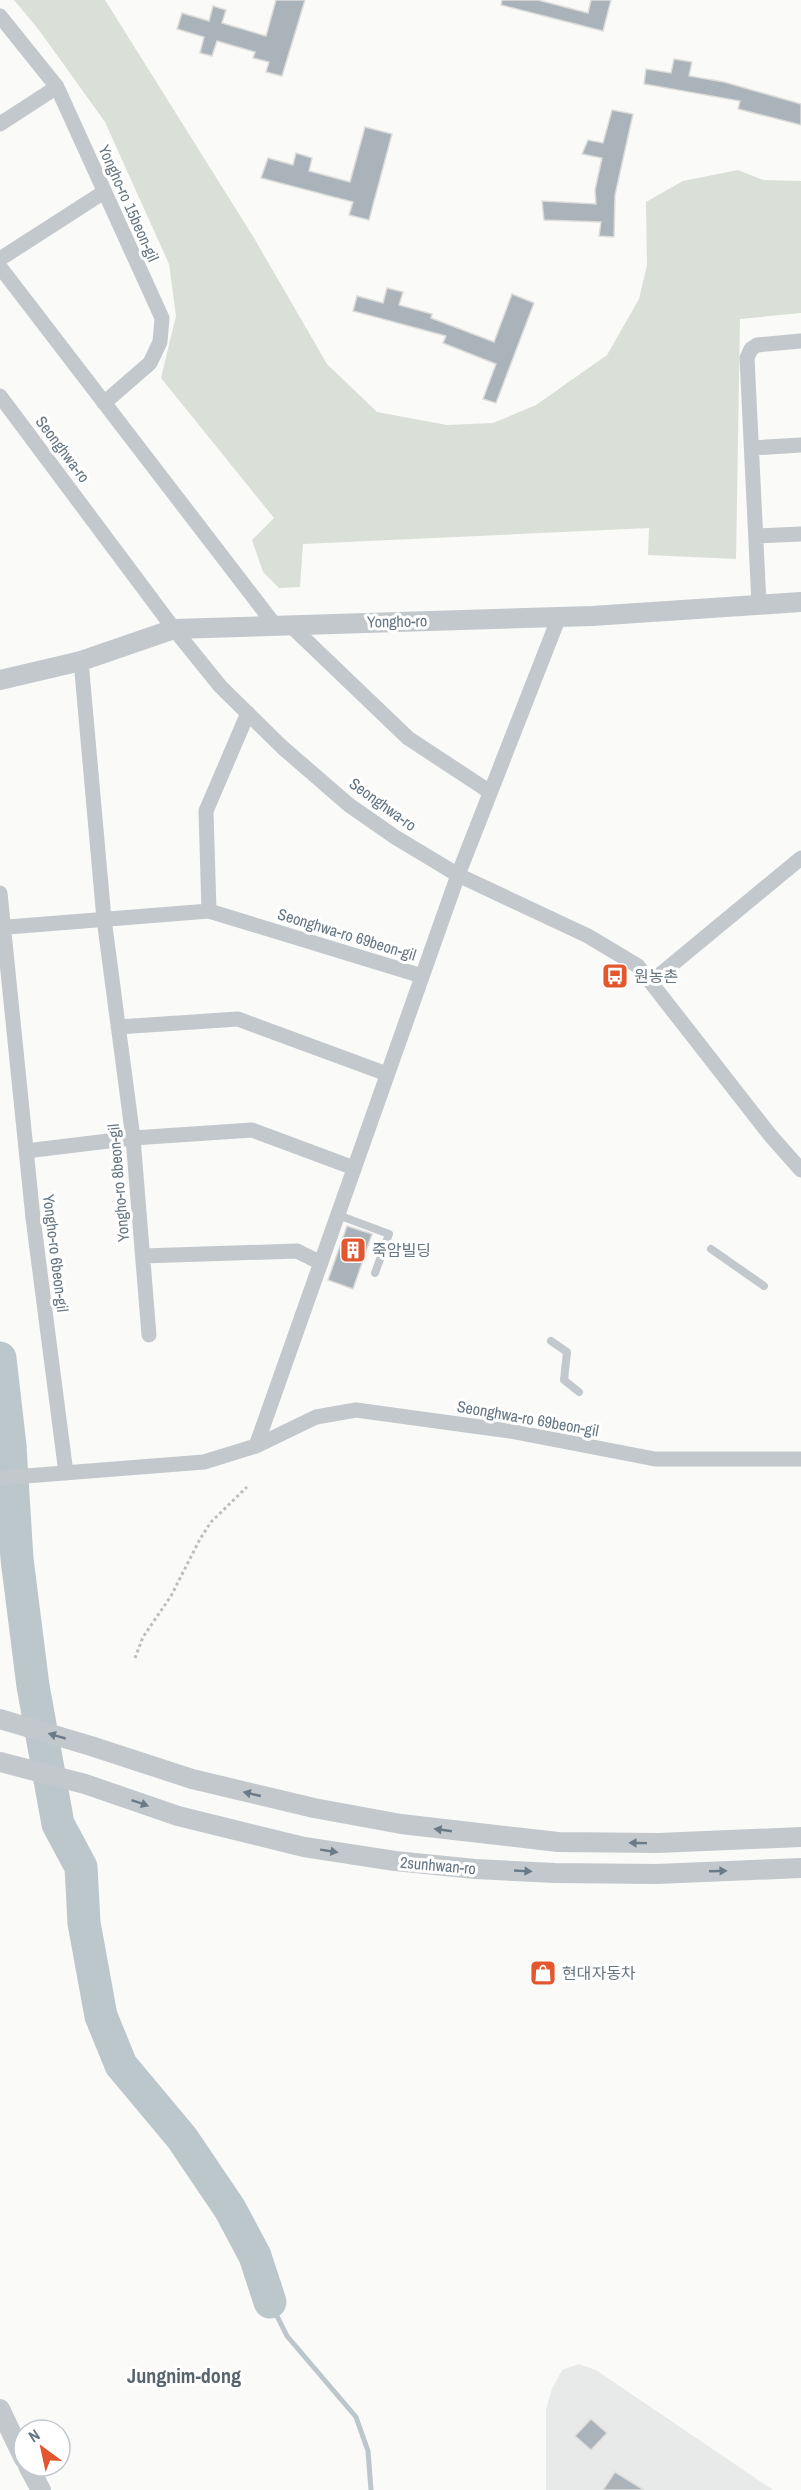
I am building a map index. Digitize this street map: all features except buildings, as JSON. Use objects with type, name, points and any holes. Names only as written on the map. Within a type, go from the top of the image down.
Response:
[{"type":"street","name":"Yongho-ro 15beon-gil","points":[[0,16],[57,87],[162,318],[160,342],[150,363],[104,403]]},
{"type":"street","points":[[0,124],[57,87]]},
{"type":"street","points":[[0,259],[104,192]]},
{"type":"street","points":[[0,267],[104,403],[282,624],[408,738],[490,792]]},
{"type":"street","points":[[759,604],[747,358],[751,349],[757,345],[801,341]]},
{"type":"street","name":"Seonghwa-ro","points":[[0,396],[174,629],[220,686],[349,805],[395,837],[458,875],[588,936],[638,966],[770,1135],[801,1170]]},
{"type":"street","points":[[752,448],[801,445]]},
{"type":"street","points":[[756,536],[801,534]]},
{"type":"street","name":"Yongho-ro","points":[[0,680],[81,662],[174,629],[559,617],[801,602]]},
{"type":"street","name":"Seonghwa-ro 69beon-gil","points":[[256,1446],[458,875],[559,617]]},
{"type":"street","name":"Yongho-ro 8beon-gil","points":[[81,662],[104,919],[133,1138],[149,1335]]},
{"type":"street","points":[[9,927],[209,911],[207,810],[248,713]]},
{"type":"street","points":[[651,982],[801,858]]},
{"type":"street","name":"Yongho-ro 6beon-gil","points":[[0,893],[26,1151],[66,1473]]},
{"type":"street","name":"Seonghwa-ro 69beon-gil","points":[[209,911],[422,976]]},
{"type":"street","points":[[118,1028],[238,1018],[387,1074]]},
{"type":"street","points":[[26,1151],[133,1138],[252,1130],[354,1167]]},
{"type":"street","points":[[143,1256],[297,1251],[321,1263]]},
{"type":"street","name":"Seonghwa-ro 69beon-gil","points":[[0,1478],[204,1462],[256,1446],[316,1418],[356,1410],[510,1431],[655,1459],[801,1459]]},
{"type":"street","points":[[0,1719],[203,1782],[314,1808],[454,1832],[558,1842],[658,1843],[801,1837]]},
{"type":"street","name":"2sunhwan-ro","points":[[9,1765],[85,1784],[178,1815],[304,1847],[395,1861],[475,1869],[657,1874],[801,1868]]},
{"type":"street","points":[[0,2409],[12,2434]]},
{"type":"lane","points":[[338,1215],[389,1234],[375,1273]]},
{"type":"lane","points":[[711,1249],[764,1286]]},
{"type":"lane","points":[[551,1341],[567,1352],[564,1380],[579,1392]]},
{"type":"path","points":[[135,1658],[143,1637],[171,1596],[211,1522],[247,1487]]},
{"type":"shaded area","points":[[14,0],[105,0],[254,238],[327,364],[377,412],[447,425],[493,423],[536,405],[607,355],[639,299],[647,265],[646,202],[683,181],[738,170],[763,180],[801,181],[801,313],[740,319],[736,559],[648,555],[649,528],[303,544],[300,587],[279,588],[263,572],[252,540],[274,518],[161,378],[176,316],[169,264],[105,122],[39,30]]},
{"type":"shaded area","points":[[579,2364],[596,2370],[773,2490],[546,2490],[546,2409],[552,2389],[562,2370]]},
{"type":"waterway","points":[[0,1358],[10,1446],[17,1559],[33,1686],[58,1824],[81,1867],[84,1923],[101,2016],[121,2065],[182,2138],[230,2209],[255,2256],[270,2302]]},
{"type":"waterway","points":[[270,2302],[287,2336],[356,2417],[368,2451],[371,2490]]},
{"type":"place","name":"원농촌","points":[[615,976]]},
{"type":"place","name":"죽암빌딩","points":[[353,1250]]},
{"type":"place","name":"현대자동차","points":[[543,1973]]},
{"type":"district","name":"Jungnim-dong","points":[[184,2375]]}]
